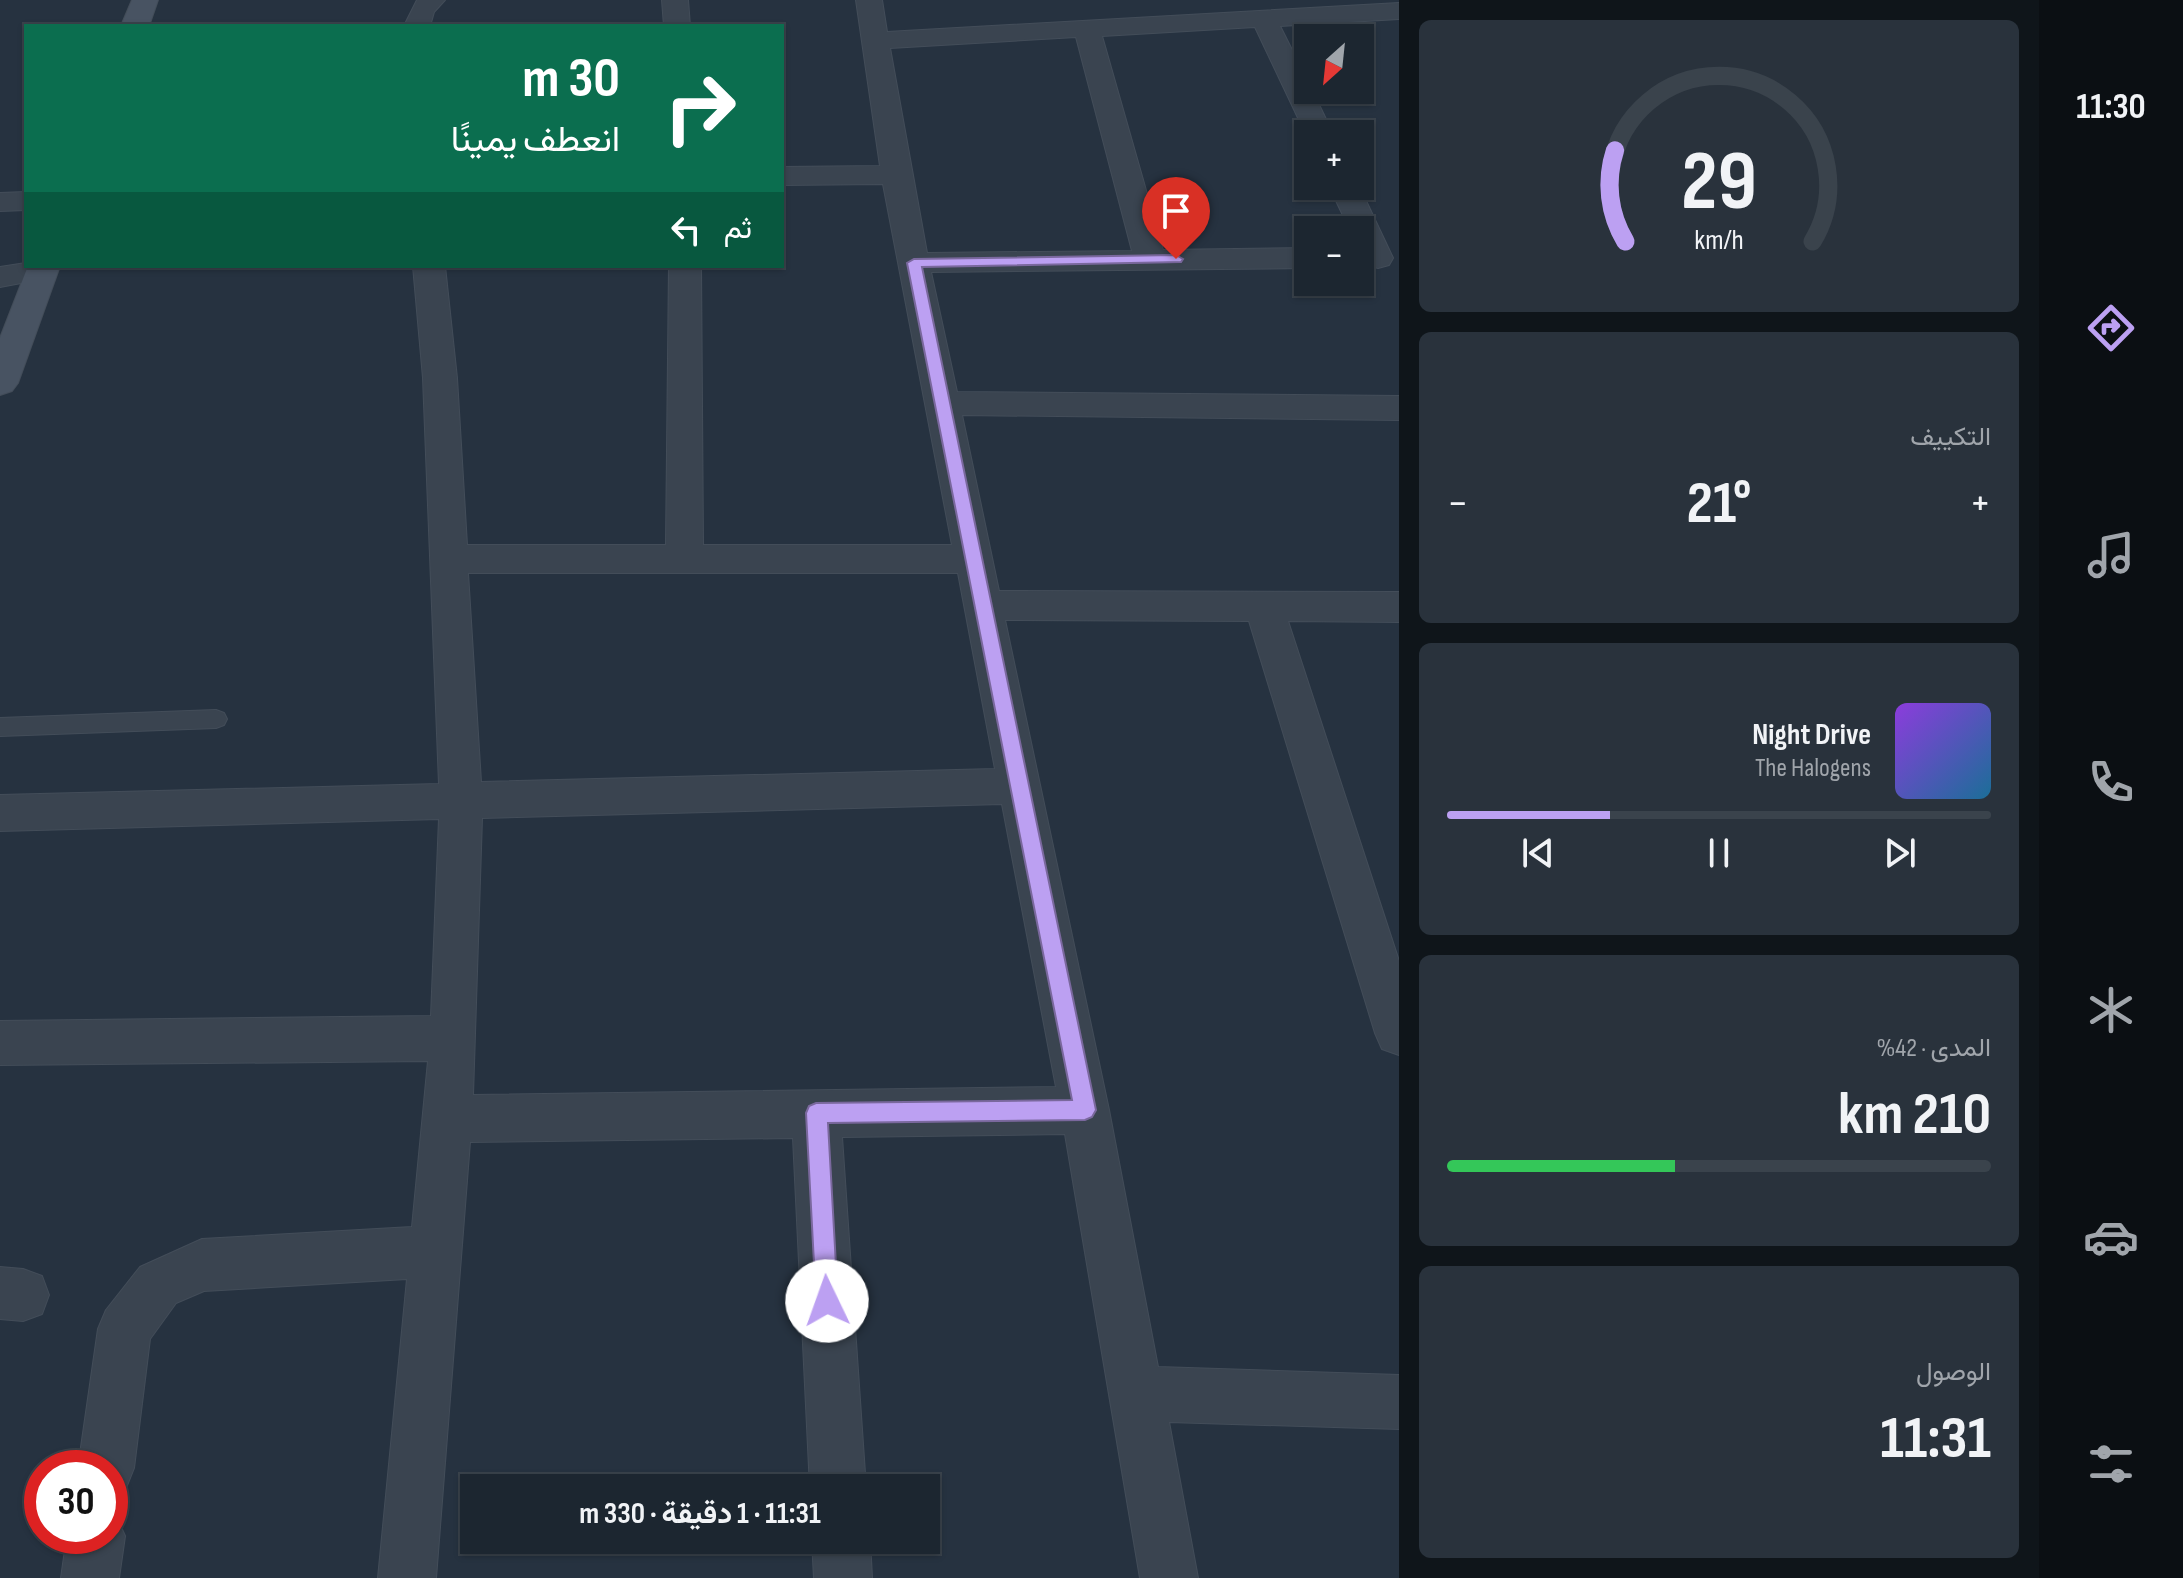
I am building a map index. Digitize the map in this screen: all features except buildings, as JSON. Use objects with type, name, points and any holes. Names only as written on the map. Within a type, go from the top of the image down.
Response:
[{"type":"main road","points":[[136,24],[145,0]]},
{"type":"main road","points":[[0,383],[43,268]]},
{"type":"street","points":[[418,24],[422,10],[432,0]]},
{"type":"street","points":[[675,0],[677,24]]},
{"type":"street","points":[[869,0],[896,175],[1022,786],[1085,1110],[1169,1578]]},
{"type":"street","points":[[875,41],[1399,11]]},
{"type":"street","points":[[1264,19],[1312,120]]},
{"type":"street","points":[[1087,29],[1150,260]]},
{"type":"street","points":[[784,176],[896,175]]},
{"type":"street","points":[[1351,200],[1379,258]]},
{"type":"street","points":[[0,202],[24,201]]},
{"type":"street","points":[[914,263],[1294,258]]},
{"type":"street","points":[[0,277],[43,268]]},
{"type":"street","points":[[407,1578],[454,1038],[461,802],[449,559],[429,268]]},
{"type":"street","points":[[684,559],[685,268]]},
{"type":"street","points":[[943,403],[1399,408]]},
{"type":"street","points":[[449,559],[975,559]]},
{"type":"street","points":[[984,605],[1399,607]]},
{"type":"street","points":[[1264,606],[1399,1033]]},
{"type":"street","points":[[0,813],[1022,786]]},
{"type":"street","points":[[0,1043],[454,1038]]},
{"type":"street","points":[[446,1119],[1085,1110]]},
{"type":"street","points":[[816,1113],[837,1474]]},
{"type":"street","points":[[108,1450],[125,1329],[158,1285],[202,1265],[435,1252]]},
{"type":"street","points":[[1136,1394],[1399,1402]]},
{"type":"street","points":[[90,1578],[93,1554]]},
{"type":"street","points":[[842,1554],[843,1578]]},
{"type":"lane","points":[[0,727],[216,719]]},
{"type":"route","points":[[827,1301],[816,1113],[1085,1110],[914,263],[1176,259]]}]
